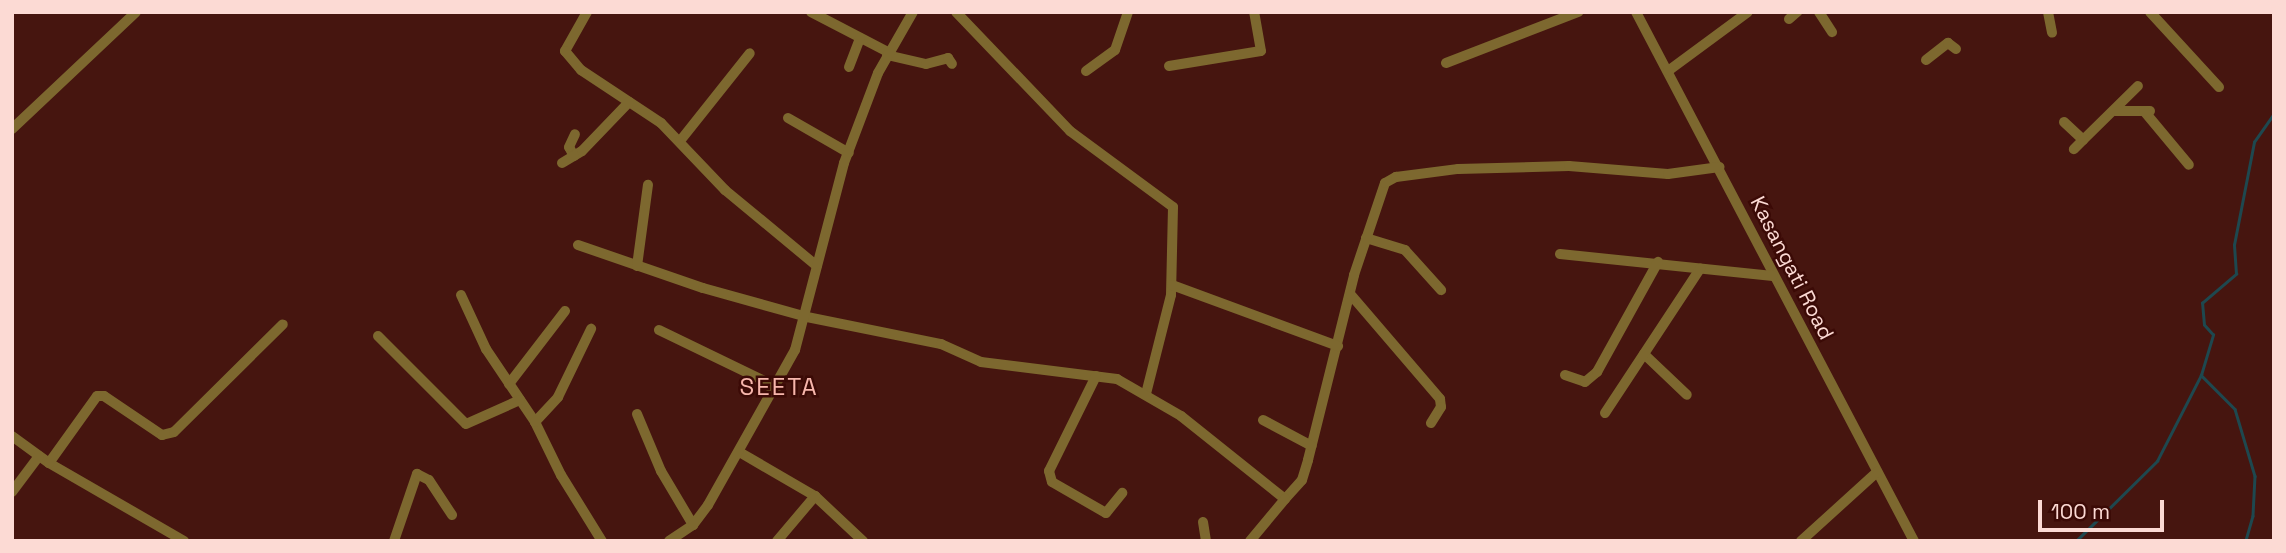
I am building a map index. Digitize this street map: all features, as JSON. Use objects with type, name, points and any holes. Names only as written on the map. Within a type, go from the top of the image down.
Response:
[{"type":"street","points":[[12,130],[136,12]]},
{"type":"street","points":[[587,12],[565,51],[581,70],[662,123],[725,191],[817,266]]},
{"type":"street","points":[[811,12],[888,53],[926,64],[948,58],[952,64]]},
{"type":"street","points":[[669,541],[693,525],[740,453],[777,387],[807,317],[817,266],[849,153],[888,53],[913,12]]},
{"type":"street","points":[[956,12],[1070,131],[1173,207],[1172,285],[1146,394]]},
{"type":"street","points":[[1086,71],[1115,50],[1128,12]]},
{"type":"street","points":[[1169,65],[1261,51],[1254,12]]},
{"type":"street","points":[[1446,63],[1578,12]]},
{"type":"street","name":"Kasangati Road","points":[[1636,12],[1720,167],[1773,276],[1914,541]]},
{"type":"street","points":[[1668,71],[1748,12]]},
{"type":"street","points":[[1819,12],[1832,32]]},
{"type":"street","points":[[2048,12],[2052,33]]},
{"type":"street","points":[[2150,12],[2218,87]]},
{"type":"street","points":[[849,68],[860,37]]},
{"type":"street","points":[[1926,60],[1948,43],[1956,49]]},
{"type":"street","points":[[680,141],[750,53]]},
{"type":"street","points":[[2074,149],[2138,86]]},
{"type":"street","points":[[562,163],[574,156],[629,102]]},
{"type":"street","points":[[2115,111],[2147,111],[2189,165]]},
{"type":"street","points":[[788,118],[849,153]]},
{"type":"street","points":[[2064,122],[2083,140]]},
{"type":"street","points":[[574,156],[569,147],[575,134]]},
{"type":"street","points":[[1250,541],[1302,480],[1366,238],[1378,196],[1385,183],[1396,177],[1530,166],[1668,174],[1720,167]]},
{"type":"street","points":[[637,267],[648,185]]},
{"type":"street","points":[[1366,238],[1405,250],[1441,290]]},
{"type":"street","points":[[578,245],[637,267],[807,317],[941,344],[981,362],[1117,379],[1146,394],[1225,449],[1285,499]]},
{"type":"street","points":[[1559,254],[1658,262],[1773,276]]},
{"type":"street","points":[[1565,374],[1585,382],[1597,372],[1658,262]]},
{"type":"street","points":[[1605,412],[1700,269]]},
{"type":"street","points":[[1172,285],[1339,346]]},
{"type":"street","points":[[461,295],[486,349],[535,422],[561,475],[602,541]]},
{"type":"street","points":[[1351,295],[1440,399],[1441,407],[1431,423]]},
{"type":"street","points":[[509,384],[565,311]]},
{"type":"street","points":[[12,492],[44,460],[97,396],[104,396],[159,434],[174,432],[283,324]]},
{"type":"street","points":[[535,422],[558,397],[591,329]]},
{"type":"street","points":[[659,330],[777,387]]},
{"type":"street","points":[[378,336],[466,424],[520,400]]},
{"type":"street","points":[[1644,354],[1687,395]]},
{"type":"street","points":[[1096,376],[1048,471],[1052,482],[1106,513],[1122,493]]},
{"type":"street","points":[[637,414],[661,471],[693,525]]},
{"type":"street","points":[[1263,420],[1312,446]]},
{"type":"street","points":[[12,436],[44,460],[184,541]]},
{"type":"street","points":[[740,453],[815,496],[863,541]]},
{"type":"street","points":[[1801,541],[1877,472]]},
{"type":"street","points":[[394,541],[417,474],[429,480],[452,515]]},
{"type":"street","points":[[777,541],[815,496]]},
{"type":"street","points":[[1202,522],[1206,541]]},
{"type":"waterway","points":[[2076,541],[2157,461],[2201,375],[2213,335],[2204,325],[2202,303],[2236,274],[2234,245],[2254,142],[2274,113]]},
{"type":"waterway","points":[[2201,375],[2235,409],[2255,476],[2253,516],[2246,541]]},
{"type":"district","name":"SEETA","points":[[779,387]]}]
